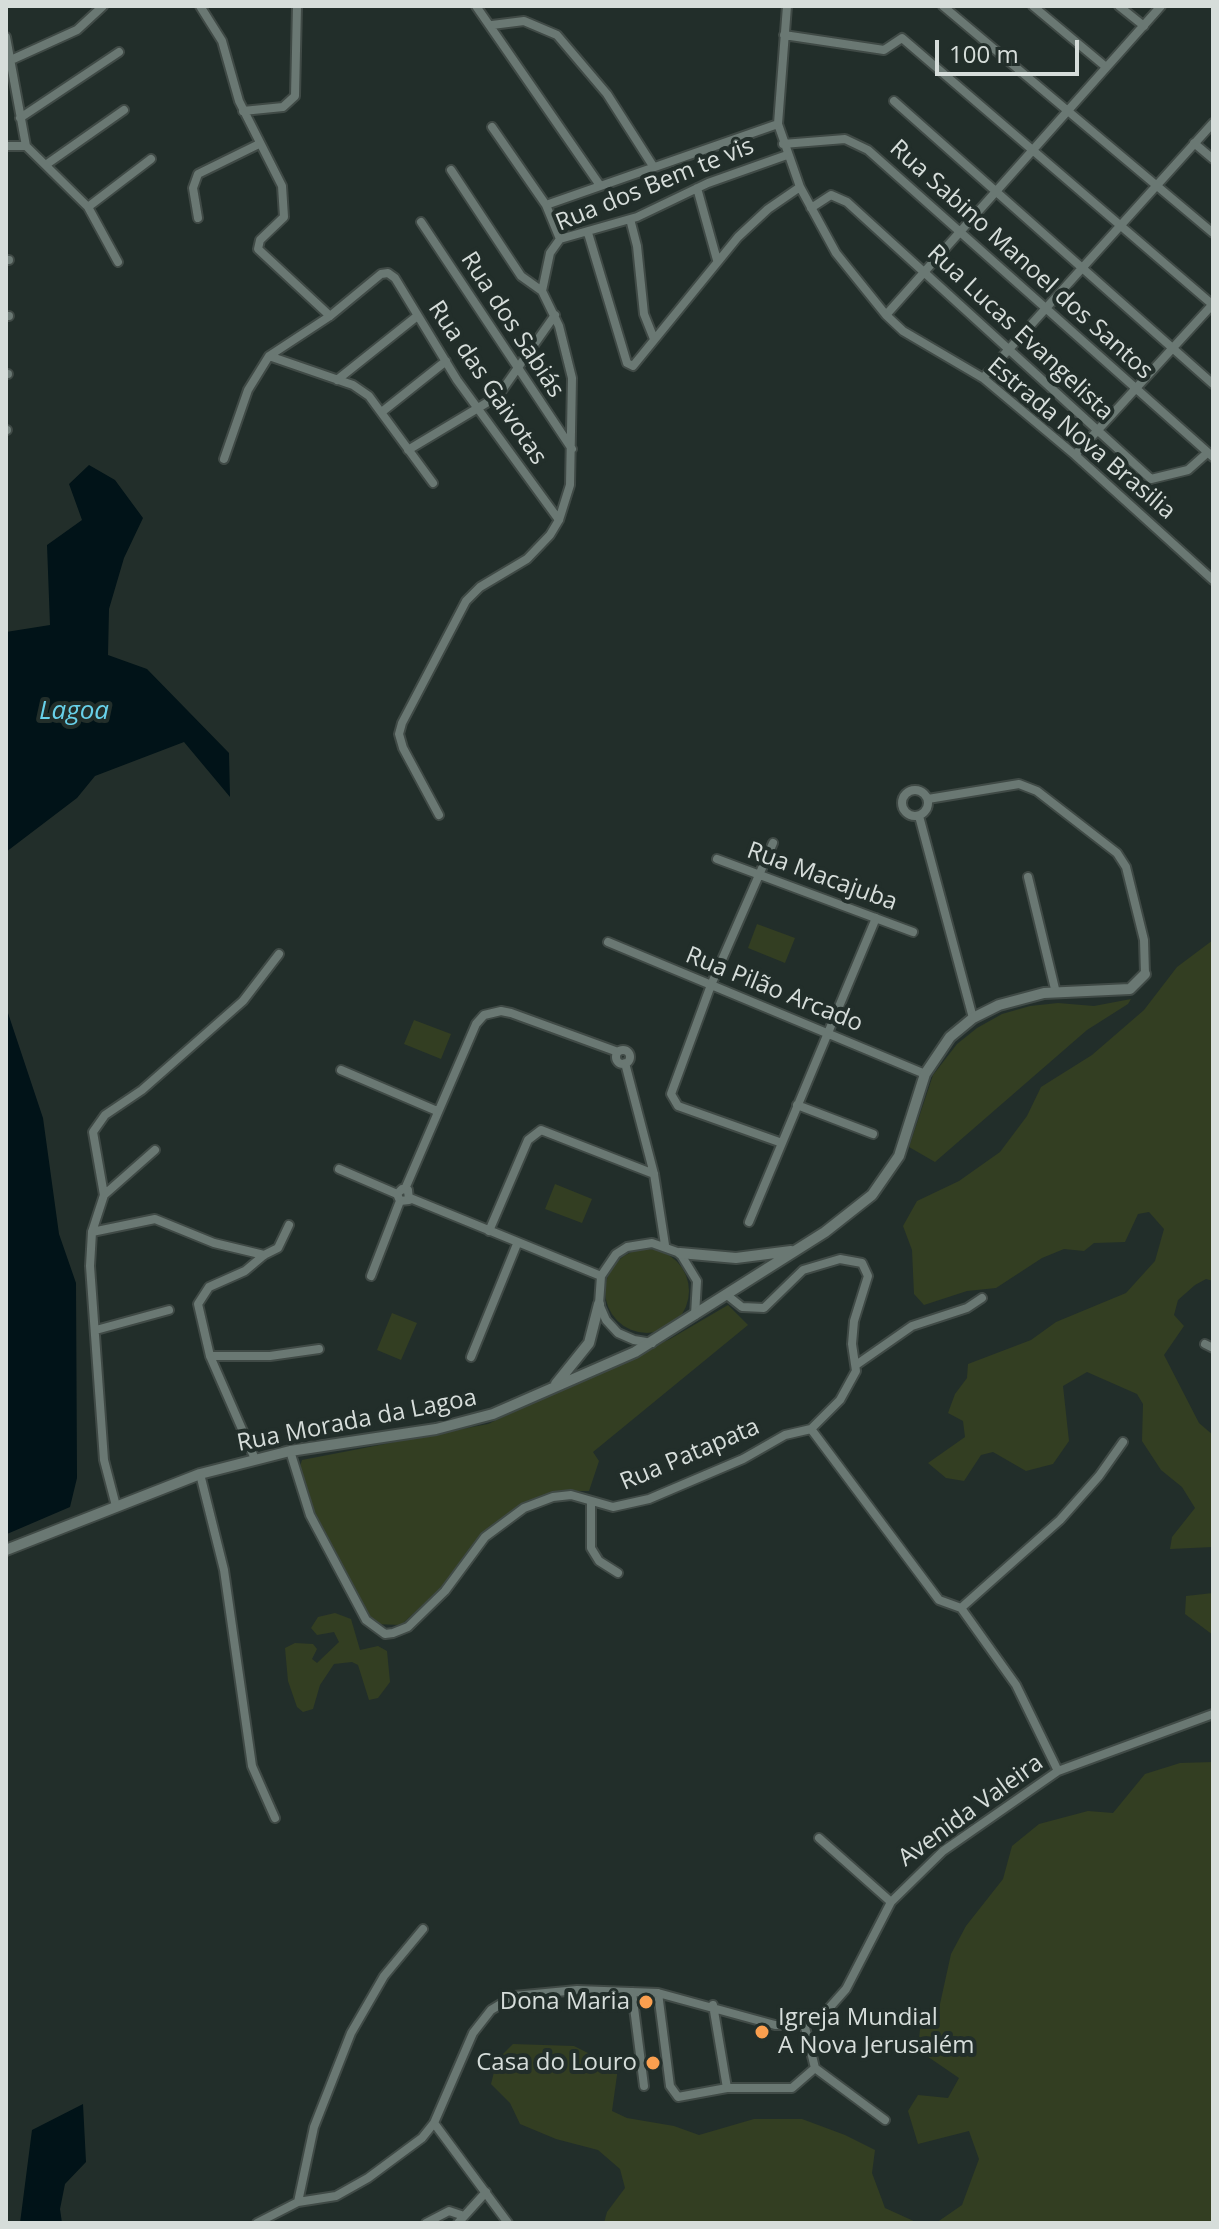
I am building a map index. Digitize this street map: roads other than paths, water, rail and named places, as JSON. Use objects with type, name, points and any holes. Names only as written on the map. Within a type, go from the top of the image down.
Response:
[{"type":"street","points":[[11,60],[77,30],[103,6]]},
{"type":"street","points":[[200,6],[222,41],[243,111],[280,180],[284,217],[258,243],[258,249],[330,316],[269,356],[243,400],[224,459]]},
{"type":"street","points":[[243,111],[283,107],[295,96],[297,6]]},
{"type":"street","points":[[476,6],[599,184]]},
{"type":"street","name":"Estrada Nova Brasilia","points":[[787,6],[778,124],[800,187],[836,253],[886,315],[903,331],[983,378],[1075,455],[1212,578]]},
{"type":"street","points":[[943,6],[1213,233]]},
{"type":"street","points":[[1033,6],[1106,67]]},
{"type":"street","points":[[1119,6],[1144,26]]},
{"type":"street","points":[[886,315],[1161,6]]},
{"type":"street","points":[[492,25],[524,21],[557,35],[600,85],[653,166]]},
{"type":"street","points":[[784,35],[884,50],[902,38],[1213,305],[1075,455]]},
{"type":"street","points":[[6,37],[26,146],[88,207],[118,262]]},
{"type":"street","points":[[20,118],[119,52]]},
{"type":"street","points":[[894,101],[1213,384]]},
{"type":"street","points":[[47,164],[124,110]]},
{"type":"street","points":[[983,378],[1045,308],[1085,269],[1213,123]]},
{"type":"street","name":"Rua dos Bem te vis","points":[[546,205],[778,124]]},
{"type":"street","points":[[492,127],[546,205],[560,239]]},
{"type":"street","name":"Rua Sabino Manoel dos Santos","points":[[783,144],[830,139],[854,141],[961,231],[1210,455]]},
{"type":"street","points":[[1194,143],[1213,159]]},
{"type":"street","points":[[198,218],[193,188],[198,174],[259,144]]},
{"type":"street","points":[[6,146],[26,146]]},
{"type":"street","name":"Rua dos Bem te vis","points":[[542,291],[546,262],[560,239],[630,219],[697,188],[787,155]]},
{"type":"street","points":[[88,207],[151,159]]},
{"type":"street","points":[[439,815],[403,748],[399,734],[402,723],[466,601],[480,587],[527,559],[559,520],[570,485],[572,449],[572,378],[555,315],[542,291],[515,269],[451,170]]},
{"type":"street","points":[[588,233],[629,366],[635,364],[717,260],[761,214],[800,187]]},
{"type":"street","points":[[697,188],[717,260]]},
{"type":"street","name":"Rua Lucas Evangelista","points":[[811,208],[826,197],[840,197],[1151,479],[1188,470],[1210,455]]},
{"type":"street","points":[[630,219],[637,246],[644,314],[654,339]]},
{"type":"street","name":"Rua dos Sabiás","points":[[421,222],[572,449]]},
{"type":"street","name":"Rua das Gaivotas","points":[[330,316],[381,274],[395,278],[416,317],[559,520]]},
{"type":"street","points":[[408,450],[498,396],[555,315]]},
{"type":"street","points":[[337,380],[416,317]]},
{"type":"street","points":[[269,356],[358,388],[383,411],[433,483]]},
{"type":"street","points":[[383,411],[446,361]]},
{"type":"street","name":"Rua Morada da Lagoa","points":[[6,1550],[200,1474],[290,1451],[436,1429],[493,1414],[546,1393],[652,1343],[855,1210],[886,1177],[899,1156],[925,1074],[950,1037],[973,1018],[1020,997],[1130,989],[1145,974],[1144,940],[1126,867],[1117,853],[1037,791],[1019,784],[928,799]]},
{"type":"street","points":[[915,790],[928,799],[927,809],[919,816],[904,811],[905,795],[915,790]]},
{"type":"street","points":[[919,816],[973,1018]]},
{"type":"street","points":[[773,843],[711,985],[672,1089],[672,1098],[678,1106],[782,1143]]},
{"type":"street","name":"Rua Macajuba","points":[[717,859],[913,932]]},
{"type":"street","points":[[1028,877],[1056,993]]},
{"type":"street","points":[[749,1222],[876,918]]},
{"type":"street","name":"Rua Pilão Arcado","points":[[608,942],[925,1074]]},
{"type":"street","points":[[116,1506],[104,1460],[90,1266],[92,1232],[104,1195],[93,1143],[97,1123],[149,1084],[243,1001],[279,954]]},
{"type":"street","points":[[371,1276],[400,1195],[476,1024],[492,1012],[511,1013],[618,1052],[617,1061],[625,1063],[654,1174],[665,1245]]},
{"type":"street","points":[[341,1070],[437,1111]]},
{"type":"street","points":[[797,1105],[873,1134]]},
{"type":"street","points":[[489,1231],[528,1140],[541,1130],[654,1174]]},
{"type":"street","points":[[104,1195],[155,1150]]},
{"type":"street","points":[[339,1169],[601,1276]]},
{"type":"street","points":[[92,1232],[155,1219],[214,1243],[264,1255]]},
{"type":"street","points":[[255,1459],[210,1356],[198,1304],[209,1287],[245,1271],[278,1248],[289,1225]]},
{"type":"street","points":[[546,1393],[582,1356],[594,1330],[601,1276],[616,1254],[627,1247],[639,1243],[665,1245],[680,1253],[736,1258],[797,1250]]},
{"type":"street","points":[[471,1357],[517,1244]]},
{"type":"street","points":[[680,1253],[697,1281],[694,1316]]},
{"type":"street","name":"Rua Patapata","points":[[290,1451],[310,1515],[366,1620],[385,1634],[408,1627],[464,1570],[485,1537],[512,1516],[553,1497],[571,1495],[613,1507],[649,1499],[743,1459],[785,1435],[811,1429],[840,1400],[853,1379],[856,1365],[854,1321],[868,1276],[858,1261],[840,1259],[803,1270],[764,1308],[742,1307],[727,1295]]},
{"type":"street","points":[[856,1365],[912,1326],[967,1308],[982,1298]]},
{"type":"street","points":[[599,1304],[606,1320],[618,1333],[652,1343]]},
{"type":"street","points":[[96,1330],[169,1310]]},
{"type":"street","points":[[210,1356],[270,1356],[319,1349]]},
{"type":"street","points":[[811,1429],[939,1600],[961,1608],[1016,1685],[1058,1771]]},
{"type":"street","points":[[961,1608],[1060,1520],[1099,1476],[1123,1442]]},
{"type":"street","points":[[200,1474],[224,1570],[252,1766],[275,1818]]},
{"type":"street","points":[[591,1502],[591,1548],[599,1561],[618,1573]]},
{"type":"street","name":"Avenida Valeira","points":[[804,2023],[829,2011],[837,2002],[891,1902],[943,1851],[1058,1771],[1213,1714]]},
{"type":"street","points":[[819,1838],[891,1902]]},
{"type":"street","points":[[298,2202],[314,2127],[351,2033],[384,1976],[423,1929]]},
{"type":"street","points":[[257,2223],[298,2202],[336,2196],[368,2178],[422,2138],[434,2123],[483,2017],[503,2001],[540,1992],[658,1993],[713,2005],[775,2025],[804,2023],[815,2068],[885,2120]]},
{"type":"street","points":[[632,1992],[644,2086]]},
{"type":"street","points":[[658,1993],[670,2086],[675,2096],[681,2099],[727,2088],[792,2088],[815,2068]]},
{"type":"street","points":[[713,2005],[727,2088]]},
{"type":"street","points":[[434,2123],[508,2223]]},
{"type":"street","points":[[426,2223],[449,2211],[461,2220],[486,2192]]},
{"type":"water","name":"Lagoa","points":[[89,465],[115,480],[143,518],[124,558],[109,609],[108,655],[147,669],[229,753],[230,797],[184,742],[95,776],[77,798],[6,852],[6,632],[50,625],[47,545],[82,520],[69,484]]},
{"type":"water","points":[[6,1007],[43,1118],[59,1234],[76,1283],[77,1478],[70,1507],[7,1534]]},
{"type":"water","points":[[83,2104],[86,2162],[65,2184],[60,2209],[62,2223],[20,2223],[32,2130]]},
{"type":"place","name":"Dona Maria","points":[[646,2002]]},
{"type":"place","name":"Igreja Mundial A Nova Jerusalém","points":[[762,2032]]},
{"type":"place","name":"Casa do Louro","points":[[653,2063]]}]
